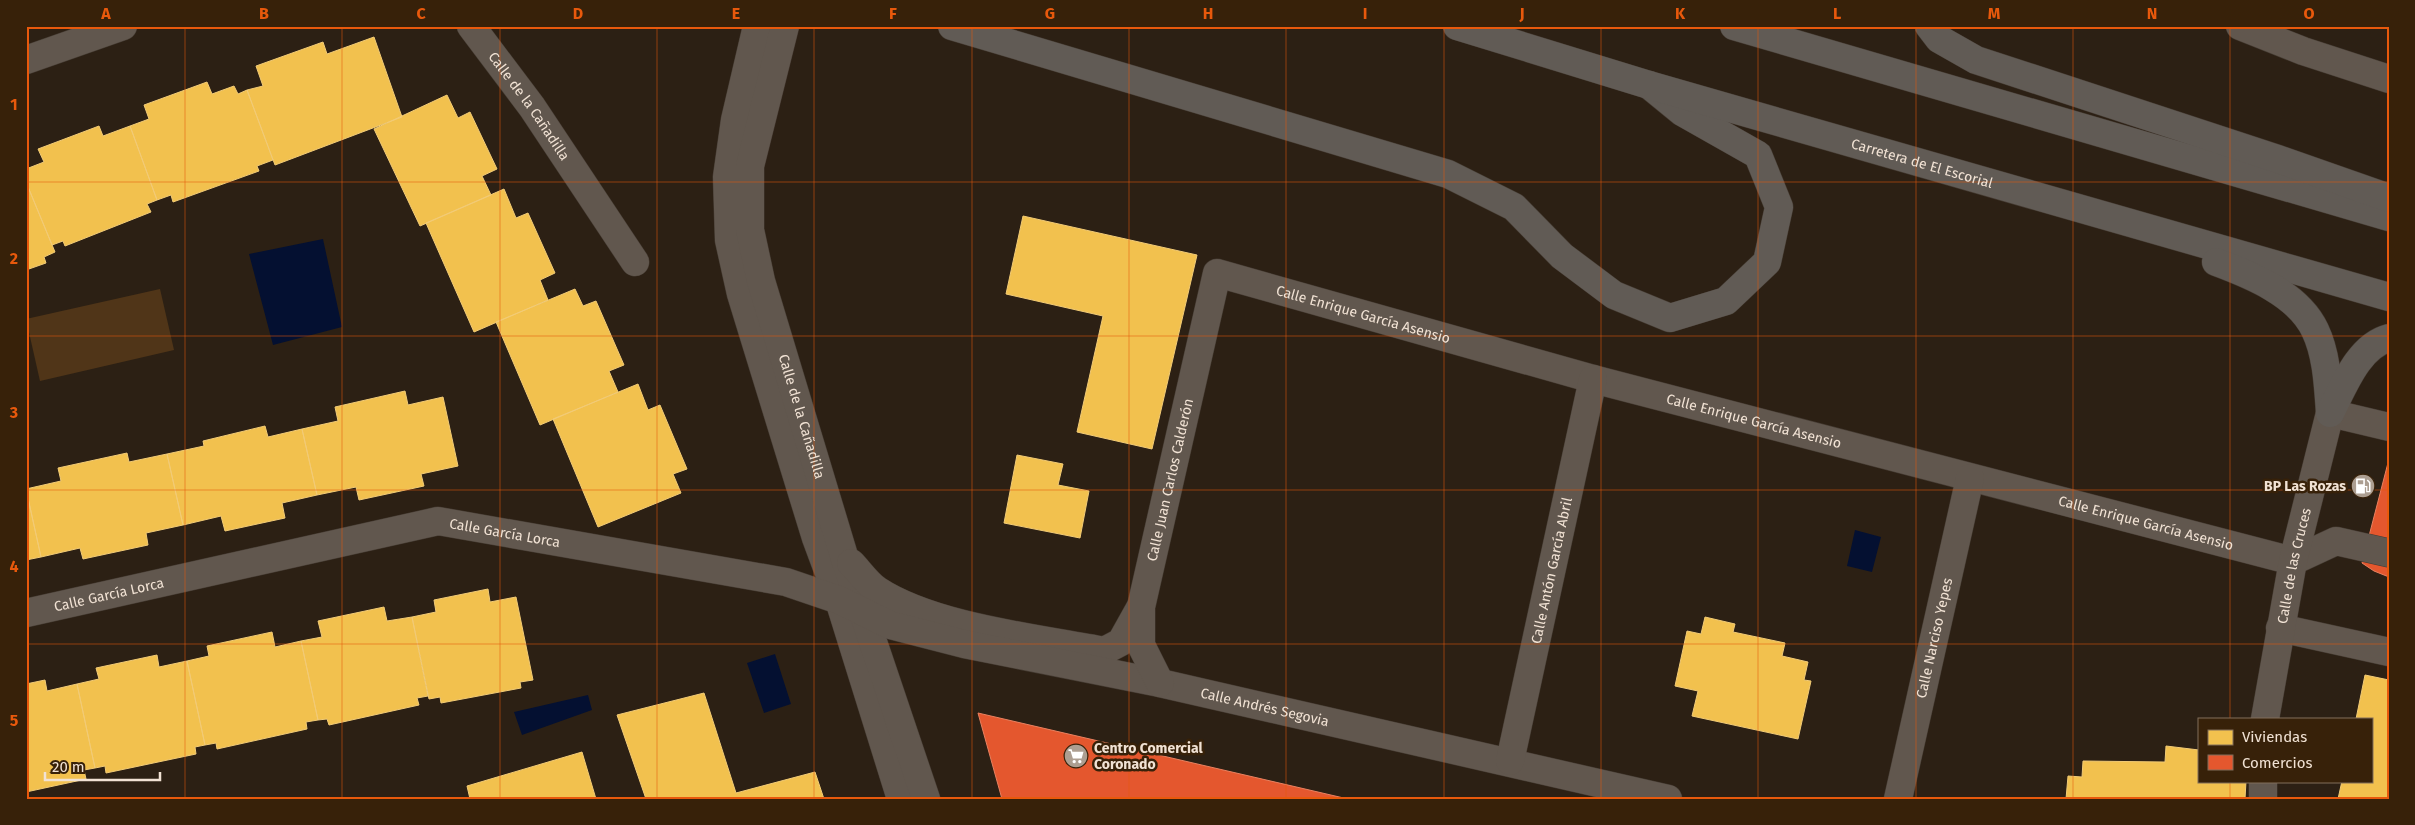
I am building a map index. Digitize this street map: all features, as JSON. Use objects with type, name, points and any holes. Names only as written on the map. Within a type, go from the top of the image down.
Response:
[{"type":"highway","points":[[952,26],[1448,174],[1514,207],[1562,256],[1614,295],[1670,318],[1726,301],[1767,262],[1779,207],[1758,154],[1682,112],[1649,85]]},
{"type":"highway","name":"Carretera de El Escorial","points":[[1457,26],[1649,85],[2389,296]]},
{"type":"highway","points":[[1734,26],[2389,216]]},
{"type":"highway","points":[[1929,26],[1939,40],[1976,60],[2278,158],[2389,198]]},
{"type":"highway","points":[[2050,199],[2241,272],[2289,297],[2315,330],[2327,370],[2330,413]]},
{"type":"highway","points":[[2330,413],[2347,380],[2365,352],[2389,338]]},
{"type":"street","points":[[26,60],[123,26]]},
{"type":"street","name":"Calle de la Cañadilla","points":[[471,26],[532,107],[635,262]]},
{"type":"street","name":"Calle de la Cañadilla","points":[[757,26],[735,120],[727,177],[729,240],[741,294],[816,538],[839,600],[901,799]]},
{"type":"street","name":"Calle de la Cañadilla","points":[[785,26],[750,166],[750,230],[761,281],[844,556],[865,613],[926,799]]},
{"type":"street","points":[[2240,26],[2303,51],[2389,79]]},
{"type":"street","name":"Calle Enrique García Asensio","points":[[1217,273],[1594,379],[2293,561]]},
{"type":"street","name":"Calle Juan Carlos Calderón","points":[[1160,683],[1141,645],[1141,607],[1217,273]]},
{"type":"street","name":"Calle Antón García Abril","points":[[1510,761],[1594,379]]},
{"type":"street","points":[[2330,413],[2389,427]]},
{"type":"street","name":"Calle de las Cruces","points":[[2265,718],[2293,561],[2330,413]]},
{"type":"street","name":"Calle Narciso Yepes","points":[[1898,799],[1970,478]]},
{"type":"street","name":"Calle García Lorca","points":[[26,613],[438,521],[786,582],[839,600],[865,613]]},
{"type":"street","points":[[2293,561],[2336,541],[2389,553]]},
{"type":"street","points":[[844,556],[876,589],[913,608],[962,624],[1104,651],[1121,642],[1141,607]]},
{"type":"street","name":"Calle Andrés Segovia","points":[[865,613],[890,625],[964,644],[1160,683],[1510,761],[1668,799]]},
{"type":"street","points":[[2280,628],[2389,652]]},
{"type":"street","points":[[2263,782],[2263,799]]},
{"type":"shaded area","points":[[160,289],[174,350],[40,381],[26,319]]},
{"type":"water","points":[[323,239],[342,327],[273,345],[249,254]]},
{"type":"water","points":[[1855,530],[1881,537],[1872,572],[1847,566]]},
{"type":"water","points":[[775,654],[791,704],[764,713],[747,663]]},
{"type":"water","points":[[588,695],[592,710],[522,735],[514,712]]},
{"type":"building: Viviendas","points":[[374,37],[402,117],[275,165],[247,90],[263,86],[256,66],[323,42],[327,54]]},
{"type":"building: Viviendas","points":[[207,82],[212,94],[234,86],[238,94],[247,90],[273,160],[257,166],[259,171],[173,202],[171,195],[157,200],[130,126],[149,119],[144,105]]},
{"type":"building: Viviendas","points":[[447,95],[458,118],[470,112],[497,169],[482,176],[491,195],[420,226],[374,129]]},
{"type":"building: Viviendas","points":[[99,126],[103,136],[130,126],[157,200],[147,204],[151,212],[65,246],[63,241],[52,245],[26,182],[26,169],[44,162],[38,149]]},
{"type":"building: Viviendas","points":[[26,182],[55,252],[44,257],[46,263],[26,270]]},
{"type":"building: Viviendas","points":[[504,189],[516,218],[528,213],[555,273],[540,280],[548,300],[474,332],[426,223]]},
{"type":"building: Viviendas","points":[[1023,216],[1197,255],[1152,449],[1077,432],[1103,316],[1006,294]]},
{"type":"building: Viviendas","points":[[575,289],[583,306],[596,301],[624,365],[609,371],[618,392],[540,425],[496,322]]},
{"type":"building: Viviendas","points":[[638,384],[648,410],[660,405],[687,469],[673,474],[681,493],[598,527],[553,419]]},
{"type":"building: Viviendas","points":[[405,391],[408,405],[443,397],[458,466],[421,474],[424,486],[359,500],[356,487],[317,495],[302,429],[338,421],[335,407]]},
{"type":"building: Viviendas","points":[[265,426],[268,437],[302,429],[317,495],[282,503],[285,518],[225,531],[221,516],[183,525],[167,454],[204,446],[203,441]]},
{"type":"building: Viviendas","points":[[127,453],[129,462],[167,454],[183,525],[146,533],[148,545],[83,559],[80,548],[41,557],[26,489],[61,481],[58,468]]},
{"type":"building: Viviendas","points":[[1017,455],[1063,464],[1058,485],[1089,491],[1080,538],[1004,523]]},
{"type":"building: Viviendas","points":[[26,489],[41,557],[26,560]]},
{"type":"building: Viviendas","points":[[488,589],[490,602],[516,597],[533,680],[520,682],[521,688],[441,703],[440,697],[429,699],[412,617],[436,612],[434,600]]},
{"type":"building: Viviendas","points":[[384,607],[387,621],[412,617],[428,696],[417,698],[419,705],[329,725],[327,719],[318,720],[301,641],[322,637],[318,621]]},
{"type":"building: Viviendas","points":[[1705,617],[1735,624],[1733,632],[1785,643],[1782,656],[1808,662],[1804,680],[1811,681],[1798,739],[1692,716],[1698,691],[1675,686],[1687,631],[1701,634]]},
{"type":"building: Viviendas","points":[[272,632],[275,647],[301,641],[318,720],[306,722],[307,729],[217,749],[216,743],[205,745],[187,661],[209,656],[207,646]]},
{"type":"building: Viviendas","points":[[157,655],[159,667],[187,661],[205,745],[195,747],[196,754],[106,773],[105,766],[95,768],[77,684],[99,679],[96,668]]},
{"type":"building: Viviendas","points":[[2365,675],[2389,680],[2389,799],[2338,799],[2342,782],[2372,782],[2372,718],[2356,718]]},
{"type":"building: Viviendas","points":[[45,680],[47,691],[77,684],[95,768],[84,770],[86,779],[26,792],[26,684]]},
{"type":"building: Viviendas","points":[[704,693],[736,793],[815,772],[824,799],[646,799],[617,715]]},
{"type":"building: Viviendas","points":[[2166,746],[2198,750],[2198,782],[2246,782],[2245,799],[2066,799],[2068,776],[2082,777],[2083,761],[2165,762]]},
{"type":"building: Viviendas","points":[[582,752],[596,799],[470,799],[467,786]]},
{"type":"building: Comercios","points":[[2389,459],[2389,577],[2374,571],[2362,563]]},
{"type":"building: Comercios","name":"Centro Comercial Coronado","points":[[978,713],[1348,799],[1002,799]]},
{"type":"place","name":"BP Las Rozas","points":[[2363,486]]},
{"type":"place","name":"Centro Comercial Coronado","points":[[1076,756]]}]
